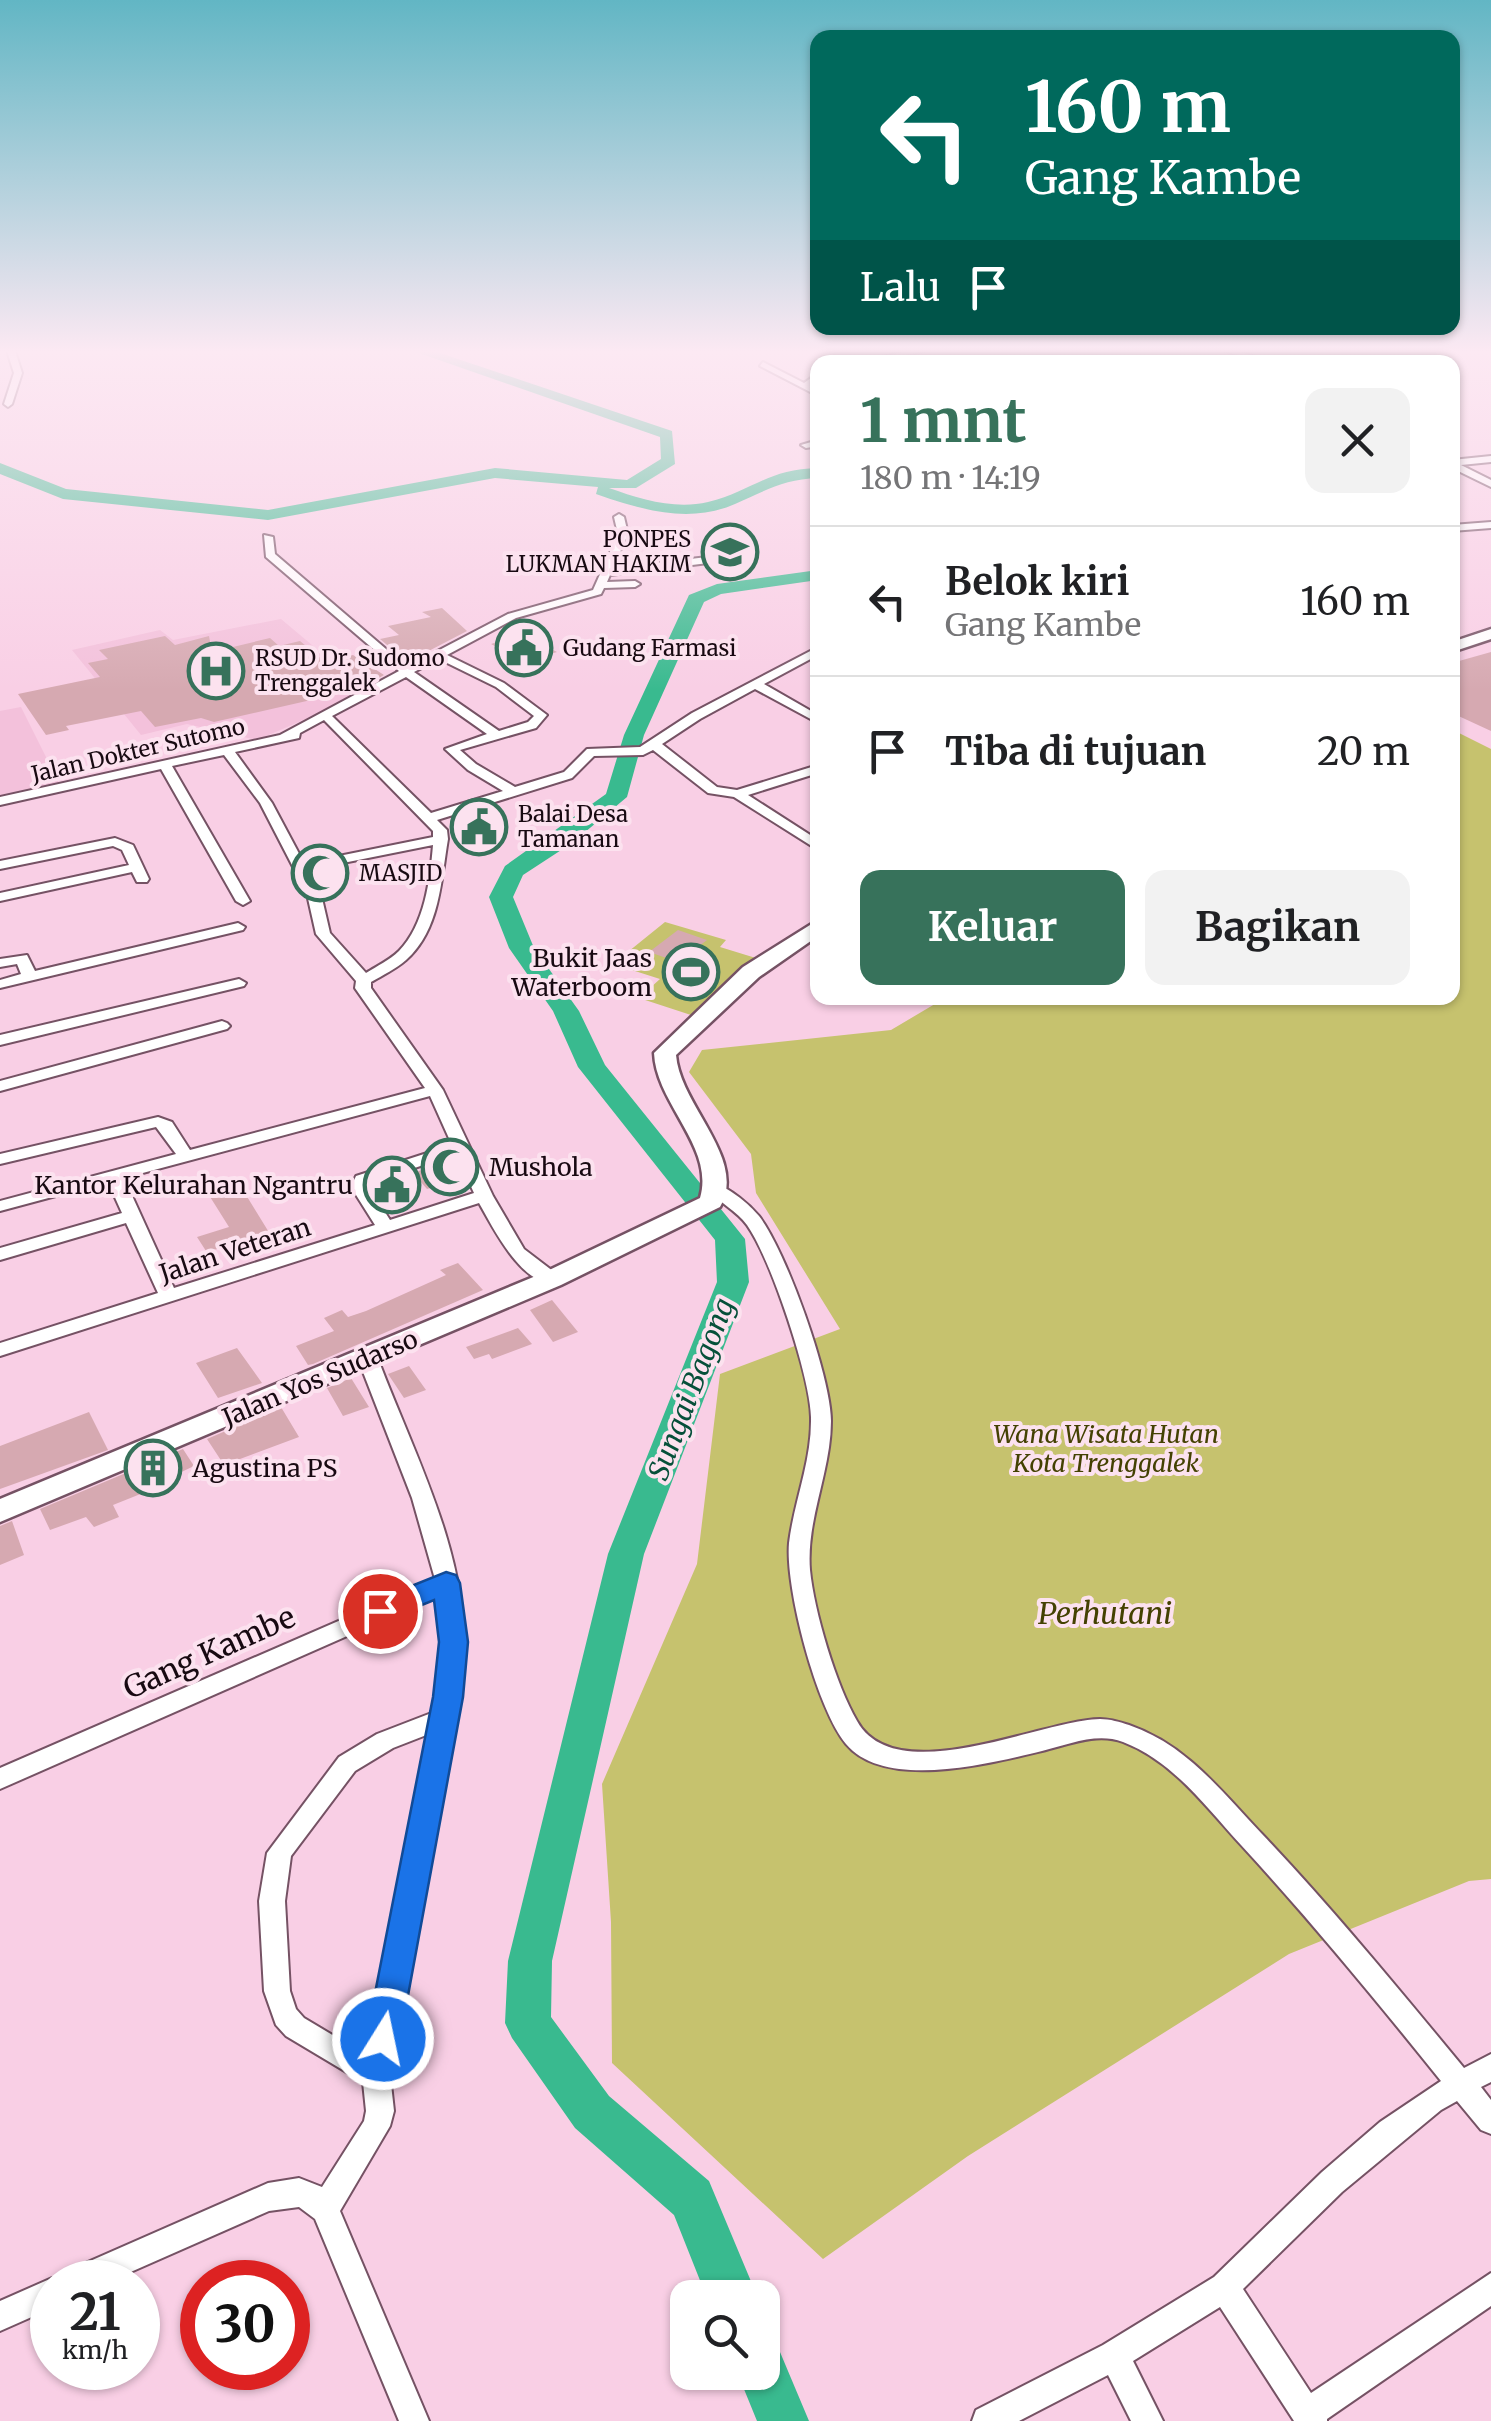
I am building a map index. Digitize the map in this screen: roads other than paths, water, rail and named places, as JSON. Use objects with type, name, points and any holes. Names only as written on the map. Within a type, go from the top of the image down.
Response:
[{"type":"highway","points":[[1460,644],[1491,634]]},
{"type":"highway","points":[[714,1196],[702,1140],[663,1070],[666,1053],[751,972],[810,931]]},
{"type":"highway","name":"Jalan Yos Sudarso","points":[[0,1511],[552,1279],[639,1240],[714,1196]]},
{"type":"street","points":[[1460,467],[1491,484]]},
{"type":"street","points":[[604,585],[623,534],[619,517]]},
{"type":"street","points":[[1460,528],[1491,526]]},
{"type":"street","points":[[268,537],[270,555],[408,674],[495,734]]},
{"type":"street","points":[[608,572],[733,557]]},
{"type":"street","points":[[286,736],[512,616],[589,596],[604,585],[634,584]]},
{"type":"street","points":[[430,818],[568,775],[596,751],[632,754],[810,654]]},
{"type":"street","points":[[441,656],[500,685],[541,715],[538,723],[458,744],[452,750],[514,792]]},
{"type":"street","points":[[756,684],[810,715]]},
{"type":"street","points":[[797,708],[810,704]]},
{"type":"street","points":[[327,716],[440,830],[428,909],[406,953],[364,980],[362,988],[435,1090],[484,1196],[518,1253],[552,1279]]},
{"type":"street","points":[[286,736],[310,732],[345,737]]},
{"type":"street","name":"Jalan Dokter Sutomo","points":[[0,801],[286,736]]},
{"type":"street","points":[[654,744],[713,790],[738,794],[810,841]]},
{"type":"street","points":[[228,751],[266,803],[314,894],[323,934],[364,980]]},
{"type":"street","points":[[166,766],[243,901]]},
{"type":"street","points":[[738,794],[810,772]]},
{"type":"street","points":[[298,868],[441,839]]},
{"type":"street","points":[[0,864],[115,842],[128,848],[139,873],[0,897]]},
{"type":"street","points":[[0,984],[238,927]]},
{"type":"street","points":[[0,963],[22,958],[30,977]]},
{"type":"street","points":[[0,1040],[239,983]]},
{"type":"street","points":[[0,1086],[222,1026]]},
{"type":"street","points":[[0,1206],[435,1090]]},
{"type":"street","points":[[0,1159],[158,1122],[166,1126],[186,1157]]},
{"type":"street","points":[[385,1226],[360,1187],[362,1180],[462,1146]]},
{"type":"street","points":[[114,1174],[169,1298]]},
{"type":"street","name":"Jalan Veteran","points":[[0,1350],[484,1196]]},
{"type":"street","points":[[714,1196],[753,1220],[765,1239],[820,1398],[819,1469],[804,1514],[798,1569],[839,1714],[856,1740],[885,1756],[915,1760],[990,1751],[1097,1728],[1115,1728],[1152,1745],[1180,1763],[1322,1915],[1491,2121]]},
{"type":"street","points":[[0,1254],[132,1215]]},
{"type":"street","points":[[324,2209],[376,2126],[380,2111],[376,2074],[453,1642],[446,1583],[428,1518],[368,1359]]},
{"type":"street","name":"Gang Kambe","points":[[0,1778],[446,1583]]},
{"type":"street","points":[[376,2074],[295,2027],[285,2016],[276,1991],[272,1901],[279,1853],[347,1764],[385,1741],[442,1719]]},
{"type":"street","points":[[988,2421],[1114,2356],[1224,2287],[1361,2157],[1432,2102],[1491,2067]]},
{"type":"street","points":[[126,2260],[268,2198],[299,2190],[312,2196],[324,2209],[414,2421]]},
{"type":"street","points":[[1224,2287],[1310,2418],[1491,2288]]},
{"type":"street","points":[[0,2316],[30,2302]]},
{"type":"street","points":[[1114,2356],[1148,2421]]},
{"type":"waterway","points":[[0,468],[63,494],[268,515],[495,473],[630,485],[664,464]]},
{"type":"waterway","name":"Sungai Bagong","points":[[602,491],[666,509],[699,509],[731,500],[780,477],[810,473]]},
{"type":"waterway","name":"Sungai Bagong","points":[[726,2280],[692,2198],[592,2112],[528,2023],[530,1961],[626,1554],[733,1282],[730,1239],[592,1067],[566,1011],[522,948],[501,897],[513,871],[616,797],[634,735],[696,599],[717,589],[810,576]]},
{"type":"waterway","name":"Sungai Bagong","points":[[770,2390],[783,2421]]},
{"type":"place","name":"PONPES LUKMAN HAKIM","points":[[730,552]]},
{"type":"place","name":"Gudang Farmasi","points":[[524,648]]},
{"type":"place","name":"RSUD Dr. Sudomo Trenggalek","points":[[216,671]]},
{"type":"place","name":"Balai Desa Tamanan","points":[[479,827]]},
{"type":"place","name":"MASJID","points":[[320,873]]},
{"type":"place","name":"Bukit Jaas Waterboom","points":[[691,972]]},
{"type":"place","name":"Mushola","points":[[450,1167]]},
{"type":"place","name":"Kantor Kelurahan Ngantru","points":[[392,1185]]},
{"type":"place","name":"Agustina PS","points":[[153,1468]]},
{"type":"park label","name":"Wana Wisata Hutan Kota Trenggalek","points":[[1106,1448]]},
{"type":"park label","name":"Perhutani","points":[[1105,1613]]}]
